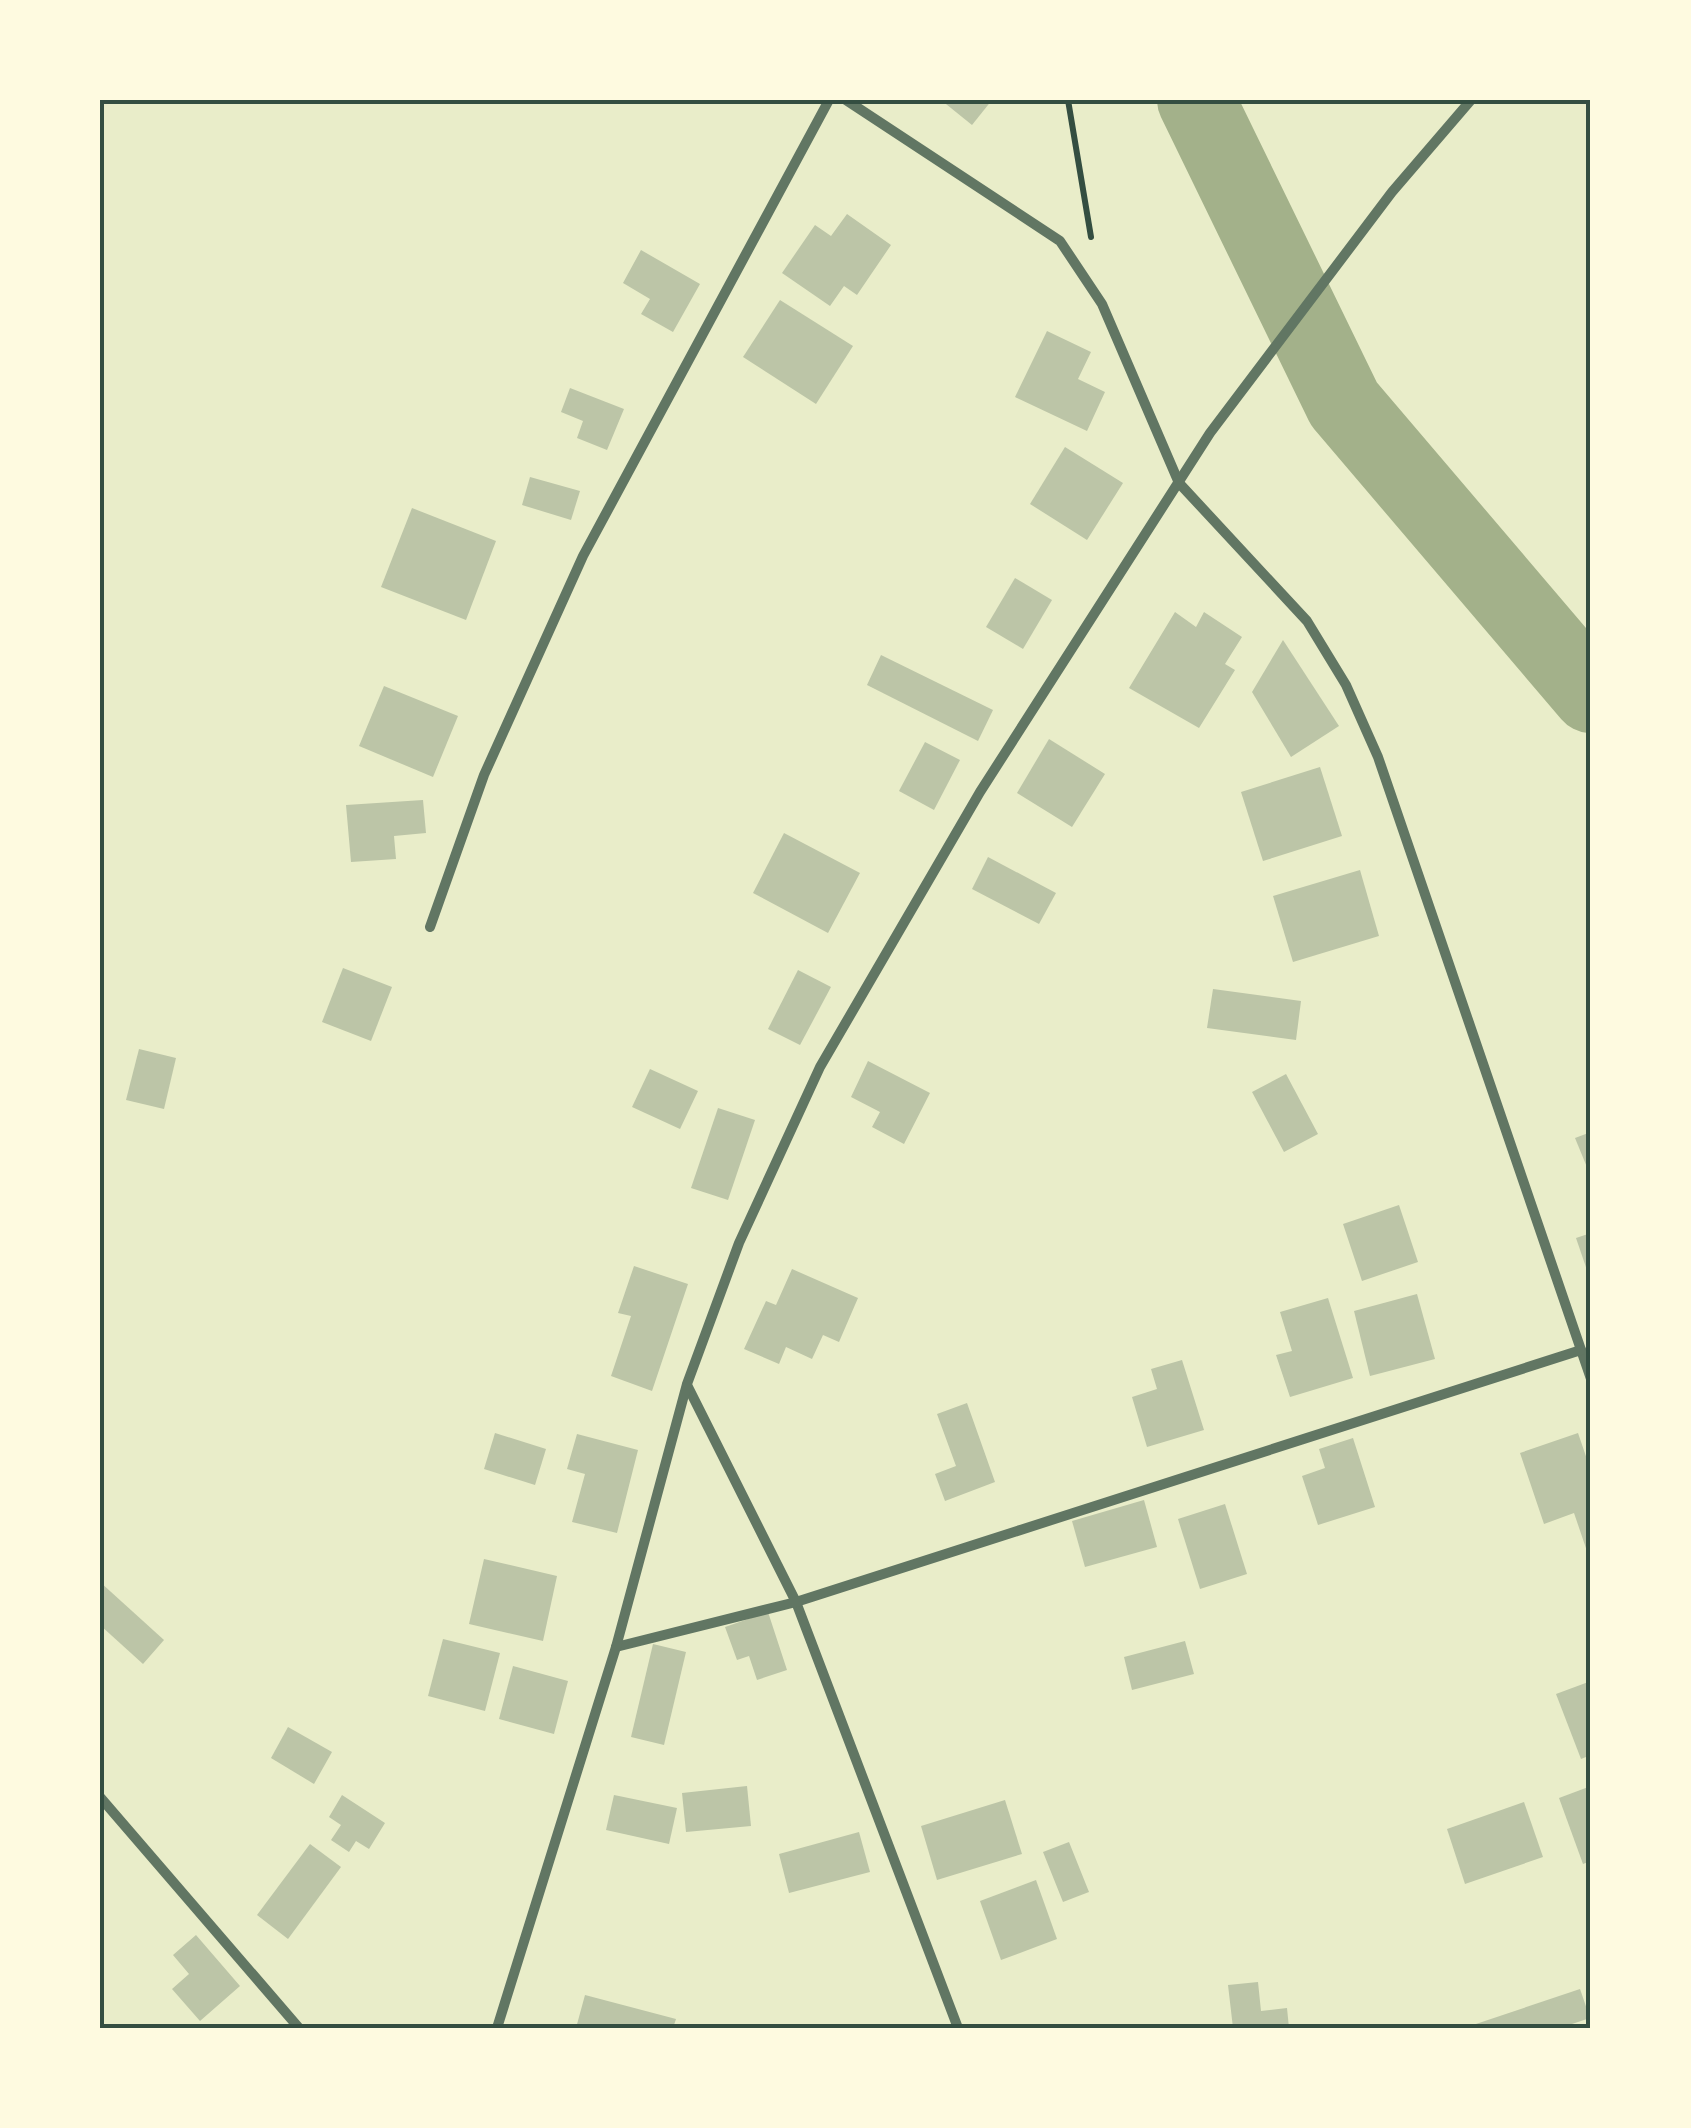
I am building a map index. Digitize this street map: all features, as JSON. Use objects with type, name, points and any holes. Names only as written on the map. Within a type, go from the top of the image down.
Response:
[{"type":"street","points":[[430,927],[484,776],[582,556],[830,100]]},
{"type":"street","points":[[846,100],[1060,241],[1102,304],[1179,483],[1308,621],[1346,685],[1384,776],[1591,1379]]},
{"type":"street","points":[[497,2028],[616,1647],[686,1384],[738,1243],[820,1066],[980,792],[1210,433],[1392,192],[1471,100]]},
{"type":"street","points":[[616,1647],[796,1602],[1581,1350]]},
{"type":"street","points":[[686,1384],[796,1602],[958,2028]]},
{"type":"street","points":[[100,1797],[300,2028]]},
{"type":"path","points":[[1068,100],[1093,248]]},
{"type":"building","points":[[941,100],[992,100],[972,125]]},
{"type":"building","points":[[847,214],[891,245],[857,295],[844,286],[830,306],[782,273],[815,225],[831,236]]},
{"type":"building","points":[[641,250],[700,284],[673,332],[641,314],[650,299],[623,283]]},
{"type":"building","points":[[780,300],[853,346],[816,404],[743,357]]},
{"type":"building","points":[[1047,331],[1091,352],[1078,379],[1105,392],[1087,431],[1015,397]]},
{"type":"building","points":[[570,388],[624,409],[607,450],[577,438],[583,421],[561,412]]},
{"type":"building","points":[[1065,447],[1123,483],[1087,540],[1030,504]]},
{"type":"building","points":[[530,477],[580,491],[571,520],[522,505]]},
{"type":"building","points":[[412,508],[496,541],[466,620],[381,587]]},
{"type":"building","points":[[1015,578],[1052,600],[1023,649],[986,627]]},
{"type":"building","points":[[1175,612],[1196,627],[1204,612],[1242,637],[1225,664],[1235,670],[1199,728],[1129,688]]},
{"type":"building","points":[[1283,640],[1339,726],[1291,757],[1252,692]]},
{"type":"building","points":[[881,655],[993,710],[978,741],[867,685]]},
{"type":"building","points":[[384,686],[458,716],[433,777],[359,746]]},
{"type":"building","points":[[1049,739],[1105,774],[1072,827],[1017,793]]},
{"type":"building","points":[[925,742],[960,760],[934,810],[899,791]]},
{"type":"building","points":[[1320,767],[1342,836],[1263,861],[1241,792]]},
{"type":"building","points":[[423,800],[426,833],[394,836],[396,859],[351,862],[346,805]]},
{"type":"building","points":[[784,833],[860,873],[828,933],[753,893]]},
{"type":"building","points":[[988,857],[1056,893],[1039,924],[972,889]]},
{"type":"building","points":[[1360,870],[1379,936],[1293,962],[1273,896]]},
{"type":"building","points":[[343,968],[392,987],[371,1041],[322,1022]]},
{"type":"building","points":[[798,970],[831,987],[800,1045],[768,1029]]},
{"type":"building","points":[[1213,989],[1301,1001],[1296,1040],[1207,1028]]},
{"type":"building","points":[[139,1049],[176,1058],[164,1109],[126,1100]]},
{"type":"building","points":[[868,1061],[930,1093],[904,1144],[872,1127],[880,1112],[851,1097]]},
{"type":"building","points":[[650,1069],[698,1091],[680,1129],[632,1107]]},
{"type":"building","points":[[1286,1074],[1318,1134],[1284,1152],[1252,1092]]},
{"type":"building","points":[[718,1108],[755,1120],[728,1200],[691,1188]]},
{"type":"building","points":[[1591,1132],[1591,1177],[1575,1138]]},
{"type":"building","points":[[1399,1205],[1418,1262],[1362,1281],[1343,1224]]},
{"type":"building","points":[[1591,1233],[1591,1279],[1590,1279],[1576,1238]]},
{"type":"building","points":[[634,1266],[688,1284],[652,1391],[611,1376],[631,1316],[618,1313]]},
{"type":"building","points":[[792,1269],[858,1298],[839,1342],[823,1335],[812,1359],[786,1347],[779,1364],[744,1349],[766,1301],[776,1305]]},
{"type":"building","points":[[1417,1294],[1435,1359],[1370,1376],[1354,1311]]},
{"type":"building","points":[[1328,1298],[1353,1378],[1290,1397],[1276,1355],[1292,1351],[1280,1312]]},
{"type":"building","points":[[1182,1360],[1204,1430],[1147,1447],[1132,1397],[1157,1389],[1151,1369]]},
{"type":"building","points":[[967,1403],[995,1482],[945,1501],[935,1474],[956,1466],[937,1414]]},
{"type":"building","points":[[495,1433],[546,1449],[535,1485],[484,1469]]},
{"type":"building","points":[[1578,1433],[1591,1471],[1590,1560],[1574,1513],[1544,1524],[1520,1453]]},
{"type":"building","points":[[577,1434],[638,1450],[617,1533],[572,1522],[585,1474],[567,1469]]},
{"type":"building","points":[[1353,1438],[1375,1507],[1318,1525],[1302,1476],[1325,1468],[1319,1449]]},
{"type":"building","points":[[1144,1500],[1157,1547],[1085,1567],[1072,1521]]},
{"type":"building","points":[[1225,1504],[1247,1574],[1200,1589],[1178,1519]]},
{"type":"building","points":[[484,1559],[557,1576],[543,1641],[469,1624]]},
{"type":"building","points":[[100,1582],[164,1640],[143,1664],[100,1625]]},
{"type":"building","points":[[768,1612],[787,1670],[757,1680],[749,1656],[737,1660],[725,1627]]},
{"type":"building","points":[[443,1639],[500,1653],[485,1711],[428,1696]]},
{"type":"building","points":[[1185,1641],[1194,1674],[1132,1690],[1124,1657]]},
{"type":"building","points":[[653,1644],[686,1652],[664,1745],[631,1737]]},
{"type":"building","points":[[513,1666],[568,1681],[554,1734],[499,1719]]},
{"type":"building","points":[[1591,1681],[1591,1755],[1581,1759],[1556,1694]]},
{"type":"building","points":[[288,1727],[332,1752],[314,1784],[271,1758]]},
{"type":"building","points":[[747,1786],[751,1826],[686,1832],[682,1793]]},
{"type":"building","points":[[1591,1786],[1591,1861],[1583,1864],[1559,1798]]},
{"type":"building","points":[[342,1795],[385,1823],[369,1849],[356,1841],[349,1852],[331,1840],[341,1825],[329,1817]]},
{"type":"building","points":[[614,1795],[677,1808],[669,1844],[606,1830]]},
{"type":"building","points":[[1005,1800],[1022,1854],[937,1880],[921,1826]]},
{"type":"building","points":[[1524,1802],[1543,1857],[1465,1884],[1447,1829]]},
{"type":"building","points":[[859,1832],[870,1872],[789,1893],[779,1854]]},
{"type":"building","points":[[1069,1842],[1089,1892],[1063,1902],[1043,1852]]},
{"type":"building","points":[[310,1844],[341,1867],[288,1939],[257,1915]]},
{"type":"building","points":[[1036,1880],[1057,1939],[1001,1960],[980,1901]]},
{"type":"building","points":[[196,1935],[240,1986],[200,2021],[172,1989],[189,1974],[173,1955]]},
{"type":"building","points":[[1258,1982],[1261,2011],[1287,2008],[1289,2028],[1233,2028],[1228,1985]]},
{"type":"building","points":[[1580,1989],[1590,2018],[1560,2028],[1464,2028]]},
{"type":"building","points":[[585,1995],[676,2019],[673,2028],[576,2028]]},
{"type":"waterway","points":[[1196,100],[1344,404],[1591,694]]}]
